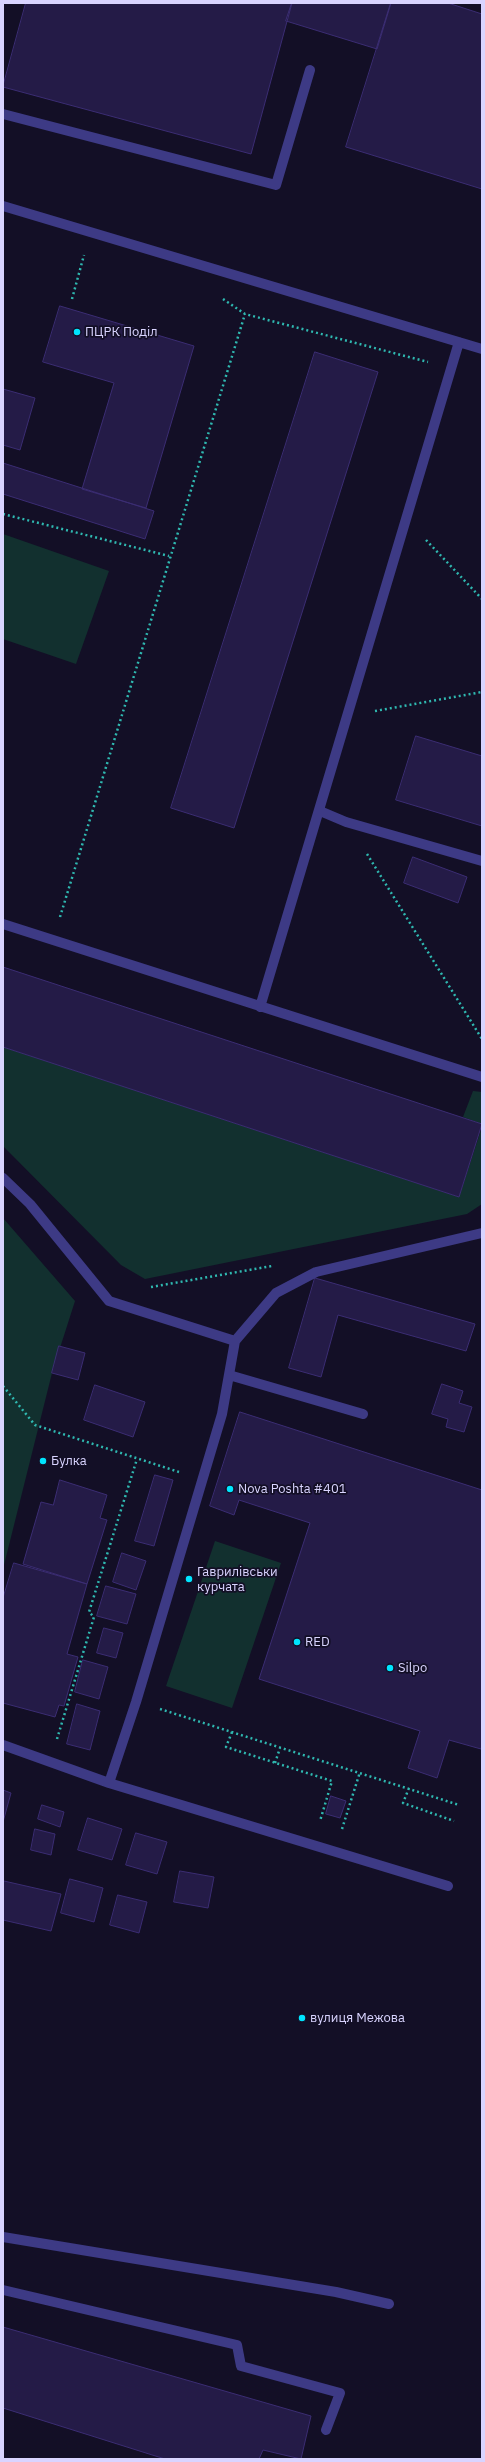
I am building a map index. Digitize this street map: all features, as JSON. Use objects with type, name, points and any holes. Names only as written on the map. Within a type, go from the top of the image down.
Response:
[{"type":"lane","points":[[3,114],[276,185],[310,70]]},
{"type":"lane","points":[[3,206],[482,349]]},
{"type":"lane","points":[[260,1007],[320,811],[459,342]]},
{"type":"lane","points":[[320,811],[346,822],[482,861]]},
{"type":"lane","points":[[3,924],[482,1077]]},
{"type":"lane","points":[[3,1178],[30,1204],[109,1301],[235,1340]]},
{"type":"lane","points":[[109,1783],[136,1702],[201,1478],[222,1414],[235,1340],[276,1293],[316,1272],[482,1233]]},
{"type":"lane","points":[[229,1375],[363,1414]]},
{"type":"lane","points":[[3,1745],[109,1783],[448,1886]]},
{"type":"lane","points":[[3,2237],[336,2292],[389,2304]]},
{"type":"lane","points":[[3,2290],[237,2345],[241,2366],[340,2393],[326,2430]]},
{"type":"path","points":[[72,299],[86,248]]},
{"type":"path","points":[[53,940],[245,314]]},
{"type":"path","points":[[3,514],[170,556]]},
{"type":"path","points":[[407,519],[482,599]]},
{"type":"path","points":[[348,715],[482,692]]},
{"type":"path","points":[[346,822],[482,1039]]},
{"type":"path","points":[[145,1288],[274,1265]]},
{"type":"path","points":[[3,1386],[35,1425],[137,1459],[201,1478]]},
{"type":"path","points":[[55,1745],[94,1618],[89,1612],[137,1459]]},
{"type":"path","points":[[136,1702],[360,1772],[459,1805]]},
{"type":"path","points":[[232,1732],[226,1748],[332,1781],[312,1845]]},
{"type":"path","points":[[275,1763],[280,1748]]},
{"type":"path","points":[[334,1852],[360,1772]]},
{"type":"path","points":[[409,1788],[403,1803],[454,1821]]},
{"type":"green space","points":[[3,534],[109,571],[76,664],[3,639]]},
{"type":"green space","points":[[3,1047],[459,1197],[482,1127],[482,1204],[467,1214],[145,1279],[121,1265],[3,1146]]},
{"type":"green space","points":[[473,1091],[482,1092],[482,1124],[463,1117]]},
{"type":"green space","points":[[3,1218],[75,1301],[52,1373],[3,1569]]},
{"type":"green space","points":[[215,1541],[281,1563],[232,1708],[166,1686]]},
{"type":"building","points":[[26,3],[292,3],[251,154],[3,87]]},
{"type":"building","points":[[292,3],[391,3],[377,49],[286,21]]},
{"type":"building","points":[[391,3],[448,3],[482,14],[482,189],[346,147]]},
{"type":"building","points":[[60,306],[194,346],[146,508],[82,489],[114,383],[43,362]]},
{"type":"building","points":[[315,352],[378,372],[234,828],[171,808]]},
{"type":"building","points":[[3,389],[35,398],[20,450],[3,445]]},
{"type":"building","points":[[3,463],[154,511],[145,539],[3,494]]},
{"type":"building","points":[[416,736],[482,756],[482,826],[396,800]]},
{"type":"building","points":[[413,857],[467,877],[458,903],[404,883]]},
{"type":"building","points":[[3,967],[482,1124],[459,1197],[3,1047]]},
{"type":"building","points":[[315,1278],[475,1324],[466,1351],[338,1315],[321,1377],[289,1368]]},
{"type":"building","points":[[59,1346],[85,1353],[78,1380],[52,1373]]},
{"type":"building","points":[[442,1384],[463,1391],[459,1403],[472,1407],[464,1432],[446,1427],[448,1419],[432,1414]]},
{"type":"building","points":[[95,1385],[145,1402],[133,1437],[84,1420]]},
{"type":"building","points":[[240,1412],[482,1490],[482,1745],[481,1749],[449,1740],[437,1778],[408,1768],[420,1731],[259,1679],[310,1523],[239,1500],[234,1515],[210,1506]]},
{"type":"building","points":[[155,1475],[173,1480],[154,1546],[135,1541]]},
{"type":"building","points":[[60,1480],[107,1495],[100,1518],[107,1520],[87,1584],[23,1564],[41,1502],[53,1505]]},
{"type":"building","points":[[122,1553],[146,1561],[136,1590],[113,1582]]},
{"type":"building","points":[[14,1563],[87,1584],[67,1654],[78,1657],[64,1706],[59,1705],[55,1717],[3,1703],[3,1598]]},
{"type":"building","points":[[106,1586],[136,1594],[127,1624],[97,1616]]},
{"type":"building","points":[[104,1628],[123,1633],[116,1658],[97,1653]]},
{"type":"building","points":[[83,1660],[108,1667],[99,1699],[75,1692]]},
{"type":"building","points":[[77,1704],[100,1711],[90,1750],[67,1744]]},
{"type":"building","points":[[3,1790],[11,1793],[3,1822]]},
{"type":"building","points":[[331,1796],[346,1801],[340,1818],[326,1814]]},
{"type":"building","points":[[42,1805],[64,1812],[60,1827],[38,1819]]},
{"type":"building","points":[[88,1818],[122,1829],[112,1860],[78,1850]]},
{"type":"building","points":[[35,1829],[55,1834],[51,1855],[31,1850]]},
{"type":"building","points":[[136,1833],[167,1842],[157,1874],[126,1865]]},
{"type":"building","points":[[180,1871],[214,1877],[208,1908],[174,1902]]},
{"type":"building","points":[[70,1879],[103,1888],[94,1922],[61,1913]]},
{"type":"building","points":[[4,1881],[61,1894],[51,1931],[3,1920]]},
{"type":"building","points":[[118,1895],[147,1902],[139,1933],[110,1925]]},
{"type":"building","points":[[3,2327],[311,2416],[301,2459],[263,2450],[259,2459],[165,2459],[3,2408]]},
{"type":"place","name":"ПЦРК Поділ","points":[[77,332]]},
{"type":"place","name":"Булка","points":[[43,1461]]},
{"type":"place","name":"Nova Poshta #401","points":[[230,1489]]},
{"type":"place","name":"Гаврилівськи курчата","points":[[189,1579]]},
{"type":"place","name":"RED","points":[[297,1642]]},
{"type":"place","name":"Silpo","points":[[390,1668]]},
{"type":"place","name":"вулиця Межова","points":[[302,2018]]}]
